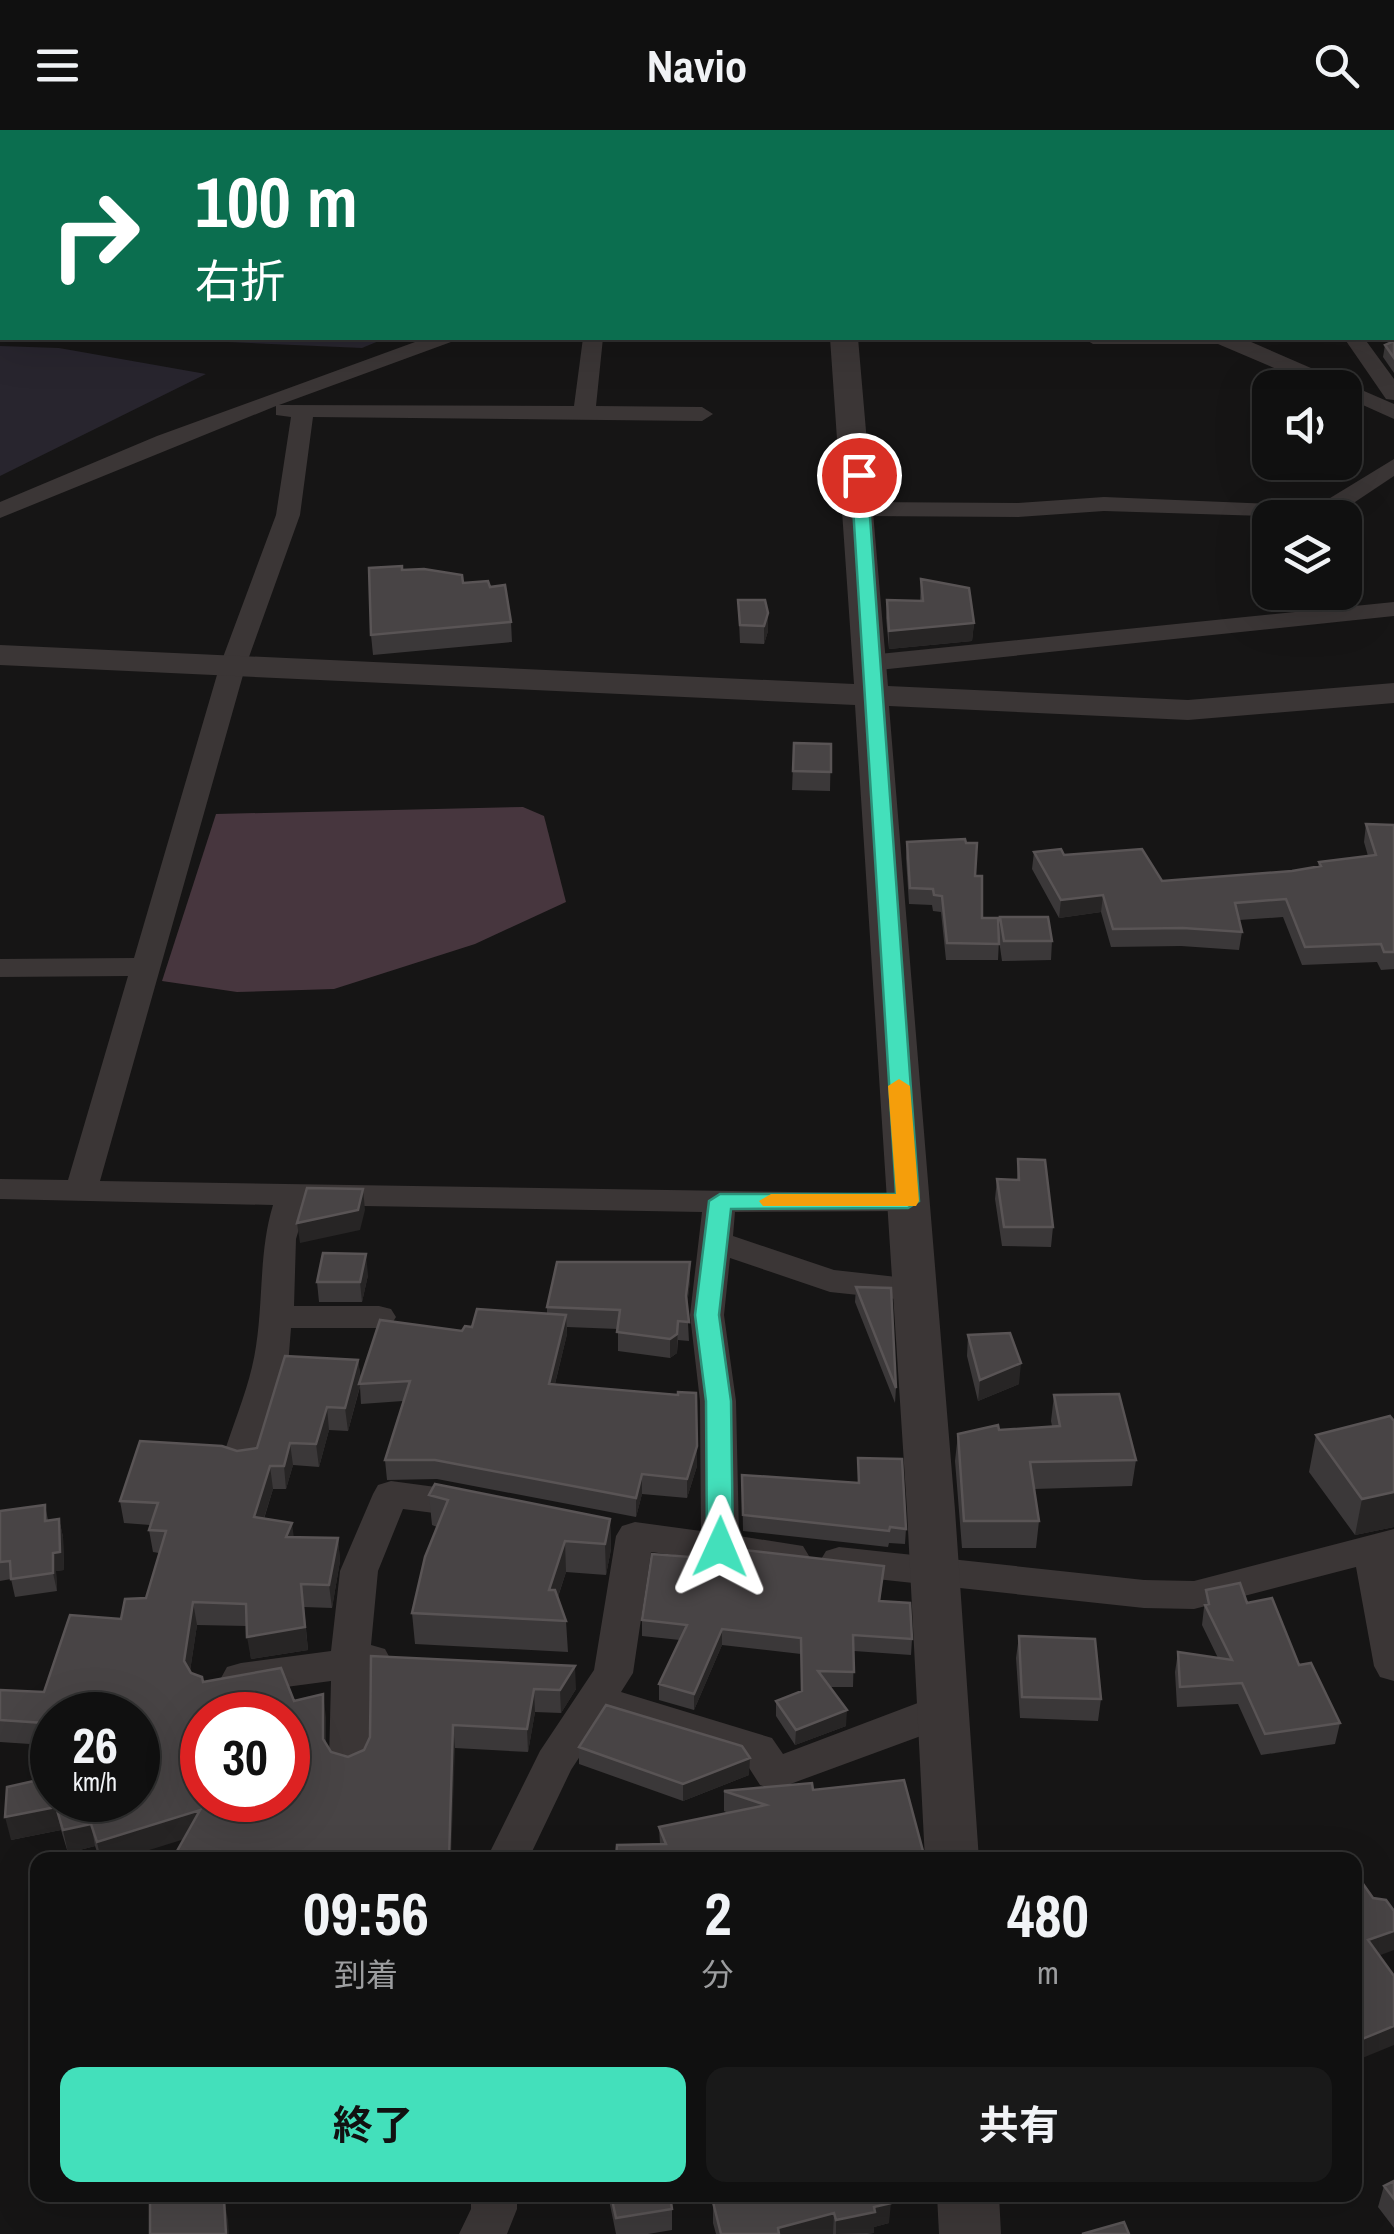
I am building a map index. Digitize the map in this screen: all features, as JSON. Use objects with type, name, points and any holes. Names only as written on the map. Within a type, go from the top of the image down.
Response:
[{"type":"street","points":[[0,511],[245,410],[438,340]]},
{"type":"street","points":[[584,413],[593,340]]},
{"type":"street","points":[[844,340],[862,509],[908,1201],[938,1572],[952,1852]]},
{"type":"street","points":[[1230,340],[1301,370]]},
{"type":"street","points":[[1355,340],[1394,394]]},
{"type":"street","points":[[1362,397],[1394,412]]},
{"type":"street","points":[[245,410],[702,414]]},
{"type":"street","points":[[82,1188],[232,668],[288,515],[303,410]]},
{"type":"street","points":[[862,509],[1018,510],[1104,504],[1322,512],[1394,466]]},
{"type":"street","points":[[871,680],[1394,609]]},
{"type":"street","points":[[0,655],[232,668],[871,680],[1188,710],[1394,693]]},
{"type":"street","points":[[0,968],[143,968]]},
{"type":"street","points":[[0,1189],[908,1201]]},
{"type":"street","points":[[240,1457],[270,1366],[281,1268],[279,1238],[294,1194]]},
{"type":"street","points":[[720,1201],[707,1315],[718,1401],[720,1547]]},
{"type":"street","points":[[714,1247],[736,1247],[830,1281],[915,1290]]},
{"type":"street","points":[[275,1316],[379,1317]]},
{"type":"street","points":[[349,1760],[350,1662],[359,1571],[391,1494],[443,1498],[510,1513]]},
{"type":"street","points":[[511,1852],[594,1681],[616,1533],[938,1572],[1144,1594],[1194,1595],[1383,1546],[1394,1666]]},
{"type":"street","points":[[212,1682],[350,1662],[404,1662]]},
{"type":"street","points":[[594,1681],[758,1750],[774,1774],[945,1711]]},
{"type":"street","points":[[484,2234],[494,2202]]},
{"type":"street","points":[[968,2202],[970,2234]]},
{"type":"shaded area","points":[[182,340],[381,340],[362,348]]},
{"type":"shaded area","points":[[0,346],[59,348],[206,374],[0,476]]},
{"type":"shaded area","points":[[523,807],[544,816],[566,902],[475,944],[334,989],[237,992],[162,981],[216,814]]},
{"type":"building","points":[[1394,341],[1394,358],[1385,345]]},
{"type":"building","points":[[402,566],[402,570],[462,575],[463,583],[488,581],[490,587],[505,585],[511,622],[371,635],[369,568]]},
{"type":"building","points":[[921,579],[969,588],[974,623],[889,631],[887,600],[923,601]]},
{"type":"building","points":[[738,600],[765,600],[768,613],[764,626],[740,625]]},
{"type":"building","points":[[794,743],[831,744],[831,772],[793,771]]},
{"type":"building","points":[[1366,824],[1394,825],[1394,952],[1384,952],[1381,944],[1305,947],[1286,899],[1235,903],[1242,932],[1113,929],[1103,895],[1061,900],[1034,852],[1061,849],[1064,855],[1142,849],[1162,881],[1292,871],[1321,866],[1319,862],[1376,855]]},
{"type":"building","points":[[965,839],[966,843],[977,843],[975,876],[982,876],[982,918],[998,918],[999,944],[947,943],[942,896],[934,895],[933,889],[910,888],[907,842]]},
{"type":"building","points":[[1000,917],[1048,917],[1052,941],[1004,941]]},
{"type":"building","points":[[1018,1159],[1045,1160],[1053,1227],[1004,1227],[997,1179],[1019,1180]]},
{"type":"building","points":[[307,1188],[363,1189],[358,1210],[297,1223]]},
{"type":"building","points":[[323,1253],[366,1254],[360,1282],[317,1282]]},
{"type":"building","points":[[557,1262],[690,1262],[686,1296],[689,1322],[678,1321],[677,1334],[670,1339],[617,1332],[620,1310],[547,1307]]},
{"type":"building","points":[[856,1287],[891,1288],[896,1388]]},
{"type":"building","points":[[477,1309],[566,1315],[549,1384],[678,1395],[696,1393],[697,1446],[687,1479],[642,1474],[636,1498],[435,1460],[385,1460],[410,1381],[359,1384],[380,1320],[462,1331],[465,1326],[472,1327]]},
{"type":"building","points":[[1010,1333],[1021,1363],[980,1380],[968,1335]]},
{"type":"building","points":[[285,1356],[358,1360],[345,1408],[327,1407],[316,1444],[290,1443],[284,1466],[270,1466],[254,1517],[292,1523],[286,1537],[338,1538],[329,1585],[301,1584],[305,1627],[247,1637],[246,1604],[193,1602],[184,1661],[191,1673],[202,1677],[203,1682],[281,1668],[290,1692],[180,1692],[180,1816],[97,1842],[91,1824],[63,1830],[61,1822],[160,1822],[160,1692],[44,1692],[70,1615],[121,1619],[125,1599],[146,1598],[166,1531],[149,1530],[158,1503],[120,1501],[140,1441],[222,1446],[237,1451],[257,1448]]},
{"type":"building","points":[[1119,1394],[1136,1460],[1030,1462],[1039,1521],[964,1521],[958,1434],[998,1425],[999,1430],[1060,1426],[1054,1395]]},
{"type":"building","points":[[1390,1416],[1394,1421],[1394,1492],[1362,1499],[1316,1435]]},
{"type":"building","points":[[858,1458],[902,1459],[906,1529],[890,1527],[889,1531],[743,1515],[742,1475],[859,1483]]},
{"type":"building","points":[[435,1484],[610,1519],[605,1544],[565,1541],[549,1590],[555,1590],[566,1621],[412,1613],[425,1557],[448,1500],[429,1495]]},
{"type":"building","points":[[45,1505],[45,1521],[59,1519],[60,1552],[53,1553],[53,1573],[11,1579],[10,1561],[0,1562],[0,1511]]},
{"type":"building","points":[[718,1547],[884,1566],[879,1601],[910,1603],[912,1639],[853,1635],[854,1672],[818,1671],[847,1710],[796,1730],[776,1701],[802,1691],[801,1638],[722,1629],[694,1694],[659,1684],[687,1625],[642,1620],[652,1554],[716,1559]]},
{"type":"building","points":[[1240,1583],[1247,1603],[1272,1598],[1299,1665],[1311,1663],[1340,1723],[1265,1734],[1242,1683],[1180,1687],[1178,1652],[1232,1660],[1205,1605],[1209,1604],[1206,1590]]},
{"type":"building","points":[[1019,1636],[1095,1639],[1101,1699],[1022,1697]]},
{"type":"building","points":[[371,1656],[575,1666],[560,1690],[534,1689],[527,1729],[453,1725],[449,1852],[176,1852],[193,1822],[310,1822],[310,1697],[323,1694],[323,1739],[331,1752],[348,1757],[364,1750],[370,1737]]},
{"type":"building","points":[[0,1690],[44,1692],[30,1692],[30,1722],[0,1720]]},
{"type":"building","points":[[606,1705],[742,1746],[750,1758],[683,1784],[579,1747]]},
{"type":"building","points":[[904,1780],[923,1852],[616,1852],[617,1845],[666,1844],[659,1827],[766,1805],[724,1791],[812,1783],[813,1790]]},
{"type":"building","points":[[30,1782],[30,1812],[5,1817],[7,1787]]},
{"type":"building","points":[[1362,1882],[1373,1898],[1386,1900],[1394,1911],[1394,1931],[1368,1940],[1394,1976],[1394,2026],[1362,2039]]},
{"type":"building","points":[[1394,2181],[1394,2199],[1384,2186]]},
{"type":"building","points":[[150,2202],[224,2202],[226,2234],[150,2234]]},
{"type":"building","points":[[613,2202],[671,2202],[672,2209],[616,2218]]},
{"type":"building","points":[[713,2202],[891,2203],[874,2207],[875,2212],[836,2220],[834,2213],[778,2228],[779,2234],[721,2234]]},
{"type":"building","points":[[1124,2222],[1129,2234],[1082,2234]]},
{"type":"slow traffic","points":[[771,1201],[908,1201],[899,1086]]},
{"type":"route","points":[[720,1547],[718,1401],[707,1315],[720,1201],[908,1201],[886,921],[859,475]]}]
